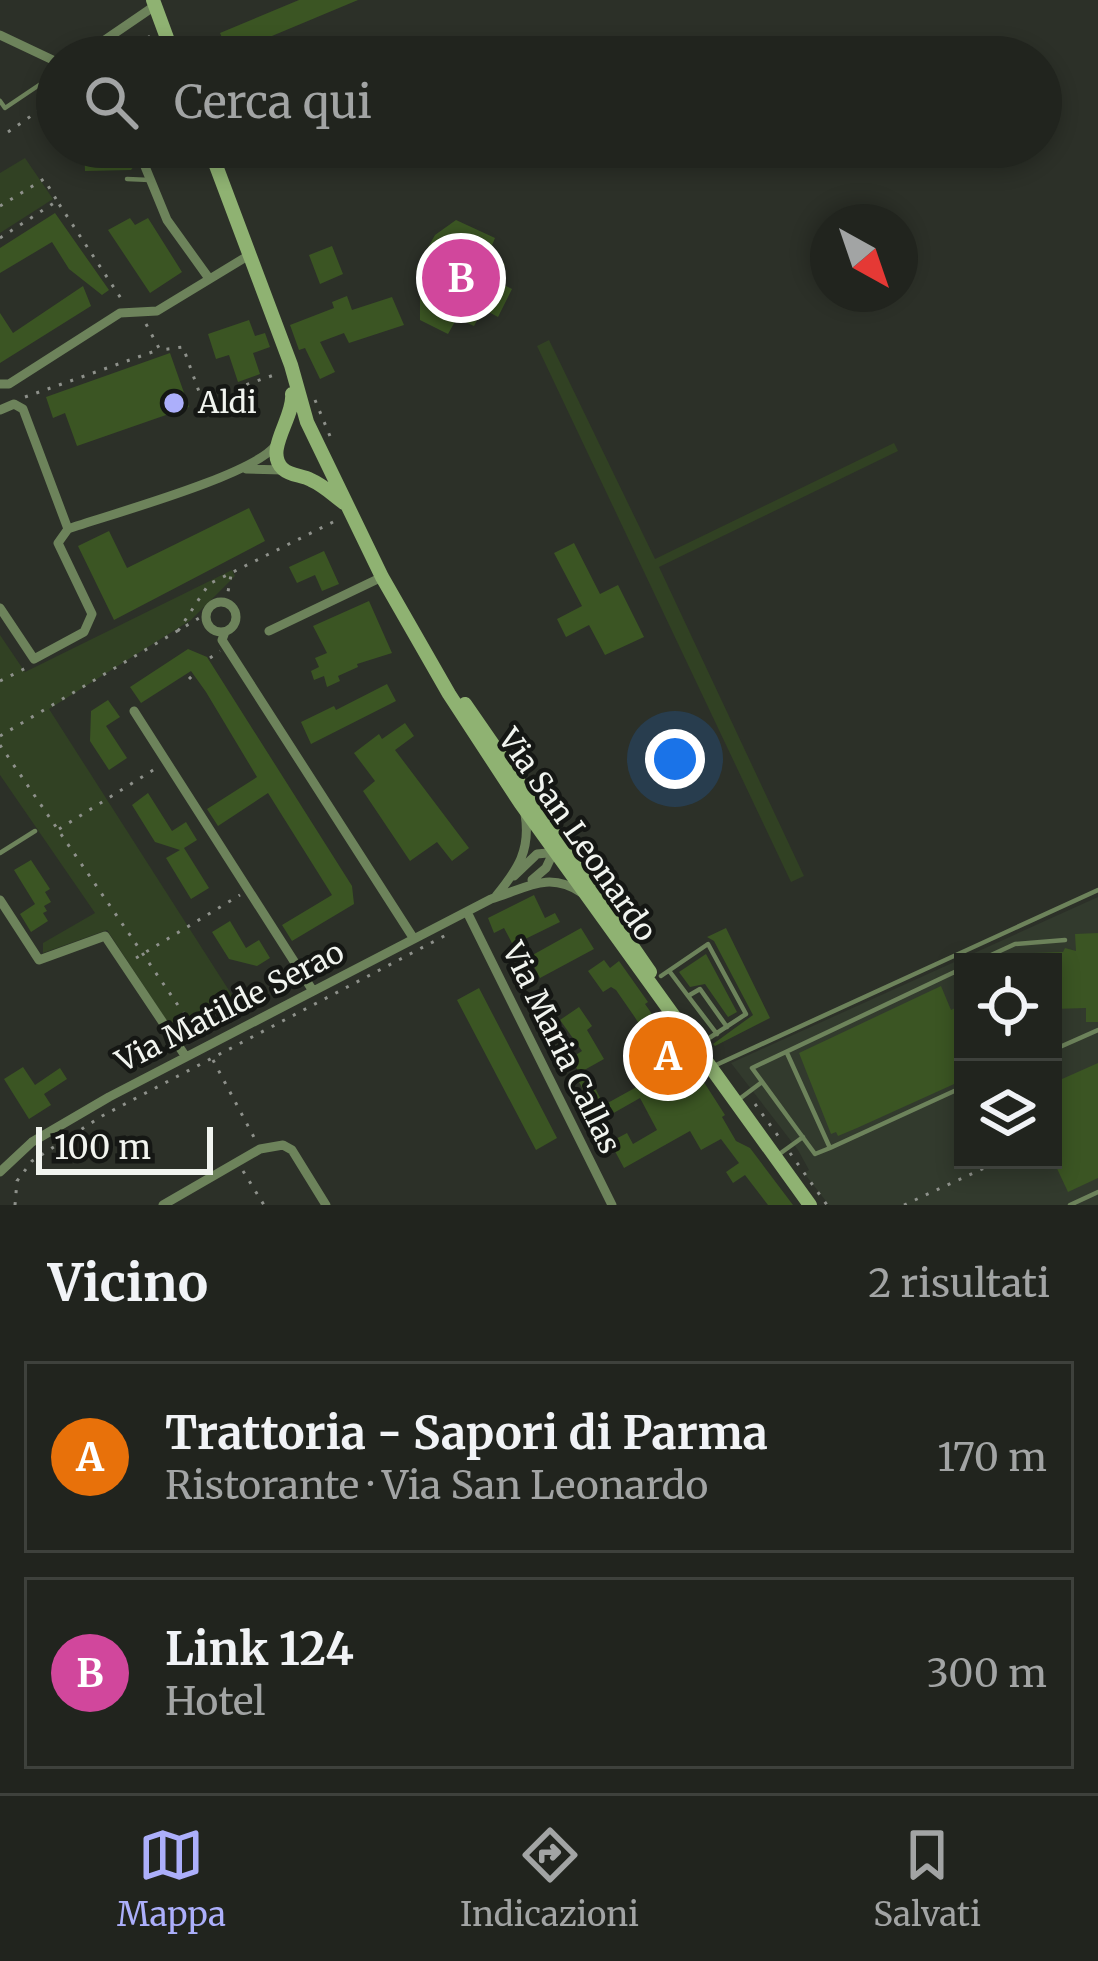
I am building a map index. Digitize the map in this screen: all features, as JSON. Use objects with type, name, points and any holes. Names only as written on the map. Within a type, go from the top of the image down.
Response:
[{"type":"main road","points":[[155,3],[167,36]]},
{"type":"main road","points":[[221,168],[307,422],[322,444]]},
{"type":"main road","points":[[291,365],[294,405],[276,454],[290,473],[311,479],[349,507]]},
{"type":"main road","points":[[280,439],[296,430],[322,444]]},
{"type":"main road","points":[[290,473],[310,471],[322,444]]},
{"type":"main road","name":"Via San Leonardo","points":[[322,444],[382,578],[439,671],[619,924],[680,1023]]},
{"type":"main road","name":"Via San Leonardo","points":[[439,671],[449,694],[584,896],[660,1000],[824,1205]]},
{"type":"main road","name":"Via San Leonardo","points":[[783,1156],[810,1205]]},
{"type":"street","points":[[110,36],[155,3]]},
{"type":"street","points":[[0,34],[36,52]]},
{"type":"street","points":[[146,168],[166,220],[208,277]]},
{"type":"street","points":[[0,384],[9,384],[120,314],[158,310],[251,254]]},
{"type":"street","points":[[0,410],[14,404],[22,409],[68,529]]},
{"type":"street","points":[[0,608],[34,659],[84,632],[92,614],[58,542],[68,529],[229,472],[269,454],[280,439]]},
{"type":"street","points":[[229,472],[260,467],[290,473]]},
{"type":"street","points":[[269,631],[382,578]]},
{"type":"street","points":[[225,632],[209,628],[206,614],[213,604],[226,603],[236,616],[232,628],[221,637],[226,647],[414,939]]},
{"type":"street","points":[[134,711],[313,991]]},
{"type":"street","points":[[523,785],[533,811],[555,842],[554,851],[564,856],[619,924]]},
{"type":"street","points":[[514,875],[527,839],[521,804]]},
{"type":"street","name":"Via Matilde Serao","points":[[491,899],[533,856],[554,851]]},
{"type":"street","name":"Via Matilde Serao","points":[[0,1172],[32,1142],[186,1057],[522,886],[544,871],[554,851]]},
{"type":"street","points":[[522,886],[555,881],[584,896]]},
{"type":"street","points":[[0,900],[39,959],[104,936],[186,1057]]},
{"type":"street","name":"Via Maria Callas","points":[[467,911],[612,1205]]},
{"type":"street","points":[[163,1205],[236,1161],[283,1144],[292,1150],[326,1205]]},
{"type":"lane","points":[[0,101],[5,109],[36,88]]},
{"type":"lane","points":[[128,178],[149,174]]},
{"type":"lane","points":[[0,854],[35,831]]},
{"type":"lane","points":[[713,1067],[1098,890]]},
{"type":"lane","points":[[996,953],[1015,944],[1065,940]]},
{"type":"lane","points":[[661,976],[708,944],[746,1014],[697,1046]]},
{"type":"lane","points":[[668,970],[716,1034]]},
{"type":"lane","points":[[954,972],[752,1068],[815,1154],[954,1092]]},
{"type":"lane","points":[[688,996],[700,988],[727,1027]]},
{"type":"lane","points":[[1062,1046],[1098,1030]]},
{"type":"lane","points":[[787,1052],[830,1148]]},
{"type":"lane","points":[[742,1097],[762,1082]]},
{"type":"lane","points":[[783,1156],[802,1137]]},
{"type":"lane","points":[[1070,1205],[1098,1192]]},
{"type":"path","points":[[151,36],[164,28]]},
{"type":"path","points":[[8,132],[36,113]]},
{"type":"path","points":[[0,206],[44,179],[130,312]]},
{"type":"path","points":[[0,238],[57,201]]},
{"type":"path","points":[[13,401],[160,350]]},
{"type":"path","points":[[316,402],[322,444]]},
{"type":"path","points":[[226,603],[231,572]]},
{"type":"path","points":[[0,736],[206,614]]},
{"type":"path","points":[[0,681],[29,667],[34,659]]},
{"type":"path","points":[[0,745],[206,1047],[260,1149]]},
{"type":"path","points":[[58,830],[165,763]]},
{"type":"path","points":[[124,965],[247,891]]},
{"type":"path","points":[[742,1097],[824,1205]]},
{"type":"path","points":[[236,1161],[264,1205]]},
{"type":"path","points":[[904,1205],[982,1169]]},
{"type":"path","points":[[15,1205],[17,1180]]},
{"type":"shaded area","points":[[1098,897],[1098,1205],[829,1205],[804,1173],[809,1170],[731,1063],[954,962],[954,1169],[1062,1169],[1062,953],[974,953]]},
{"type":"green space","points":[[25,158],[53,199],[0,233],[0,173]]},
{"type":"green space","points":[[549,340],[655,559],[894,443],[898,451],[659,567],[804,876],[791,882],[537,346]]},
{"type":"green space","points":[[232,570],[235,576],[191,620],[49,709],[237,1003],[176,1035],[107,930],[43,953],[43,943],[95,913],[0,775],[0,635],[25,672]]},
{"type":"building","points":[[299,0],[358,0],[272,36],[220,33]]},
{"type":"building","points":[[85,168],[132,168],[131,170]]},
{"type":"building","points":[[55,213],[109,290],[102,295],[69,269],[52,242],[0,273],[0,248]]},
{"type":"building","points":[[130,218],[135,225],[148,218],[182,272],[150,293],[108,230]]},
{"type":"building","points":[[456,220],[495,238],[488,255],[505,264],[496,281],[512,289],[498,317],[483,309],[474,326],[457,318],[448,334],[420,320],[420,289],[426,276],[416,269],[435,235]]},
{"type":"building","points":[[332,246],[343,274],[320,284],[309,255]]},
{"type":"building","points":[[83,286],[91,306],[0,363],[0,313],[13,333]]},
{"type":"building","points":[[347,296],[352,310],[392,297],[404,325],[349,343],[344,333],[320,342],[335,372],[320,379],[305,348],[299,350],[290,325],[334,308],[332,302]]},
{"type":"building","points":[[249,320],[255,336],[265,333],[270,347],[253,353],[260,374],[238,382],[229,355],[216,359],[208,334]]},
{"type":"building","points":[[170,353],[189,407],[77,446],[65,413],[53,418],[46,397]]},
{"type":"building","points":[[249,508],[265,541],[114,620],[78,546],[109,531],[127,568]]},
{"type":"building","points":[[574,543],[600,594],[618,585],[644,637],[605,655],[589,625],[566,637],[557,619],[582,606],[554,553]]},
{"type":"building","points":[[324,551],[339,584],[322,591],[315,575],[297,583],[289,567]]},
{"type":"building","points":[[369,601],[392,653],[357,664],[327,687],[324,676],[314,680],[311,671],[319,667],[315,658],[327,653],[313,626]]},
{"type":"building","points":[[188,649],[207,657],[352,886],[354,904],[292,941],[282,925],[332,895],[268,793],[218,826],[207,809],[257,777],[206,692],[191,671],[141,703],[130,687]]},
{"type":"building","points":[[387,684],[396,701],[311,744],[301,722]]},
{"type":"building","points":[[108,700],[120,717],[106,726],[127,758],[109,770],[90,741],[91,711]]},
{"type":"building","points":[[405,723],[414,736],[395,750],[469,848],[452,861],[437,842],[410,861],[363,791],[375,781],[354,753],[379,734],[382,739]]},
{"type":"building","points":[[148,793],[172,831],[186,822],[197,840],[184,848],[209,888],[191,899],[166,858],[180,850],[155,842],[132,805]]},
{"type":"building","points":[[31,860],[50,889],[45,892],[51,902],[44,906],[48,921],[31,932],[20,914],[35,904],[14,870]]},
{"type":"building","points":[[534,895],[545,918],[555,913],[560,922],[513,945],[504,928],[494,933],[488,918]]},
{"type":"building","points":[[230,921],[246,948],[259,940],[270,958],[257,966],[229,959],[212,932]]},
{"type":"building","points":[[581,928],[594,949],[540,978],[529,957]]},
{"type":"building","points":[[726,928],[770,1018],[715,1046],[753,1015],[714,941],[707,937]]},
{"type":"building","points":[[1098,933],[1098,1022],[1086,1022],[1086,1008],[1062,1009],[1062,953],[1033,953],[1076,951],[1075,934]]},
{"type":"building","points":[[706,954],[737,1012],[728,1017],[705,984],[690,987],[679,972]]},
{"type":"building","points":[[604,960],[610,968],[619,961],[692,1081],[700,1076],[736,1141],[750,1148],[793,1205],[768,1205],[745,1175],[733,1183],[726,1172],[739,1163],[721,1139],[701,1150],[690,1131],[624,1168],[610,1142],[627,1133],[633,1144],[657,1130],[640,1098],[596,1123],[578,1080],[588,1075],[604,1105],[660,1074],[642,1047],[650,1041],[616,990],[611,987],[603,992],[588,971]]},
{"type":"building","points":[[941,986],[954,1008],[954,1084],[838,1136],[831,1134],[799,1053]]},
{"type":"building","points":[[479,988],[557,1138],[536,1150],[457,1000]]},
{"type":"building","points":[[579,1007],[604,1059],[579,1073],[571,1058],[582,1051],[560,1020]]},
{"type":"building","points":[[1098,1063],[1098,1178],[1068,1192],[1057,1169],[1062,1169],[1062,1079]]},
{"type":"building","points":[[23,1067],[35,1085],[60,1068],[67,1079],[44,1094],[51,1105],[29,1119],[4,1079]]},
{"type":"place","name":"Link 124","points":[[461,278]]},
{"type":"place","name":"Aldi","points":[[174,403]]},
{"type":"place","name":"Trattoria - Sapori di Parma","points":[[668,1056]]}]
